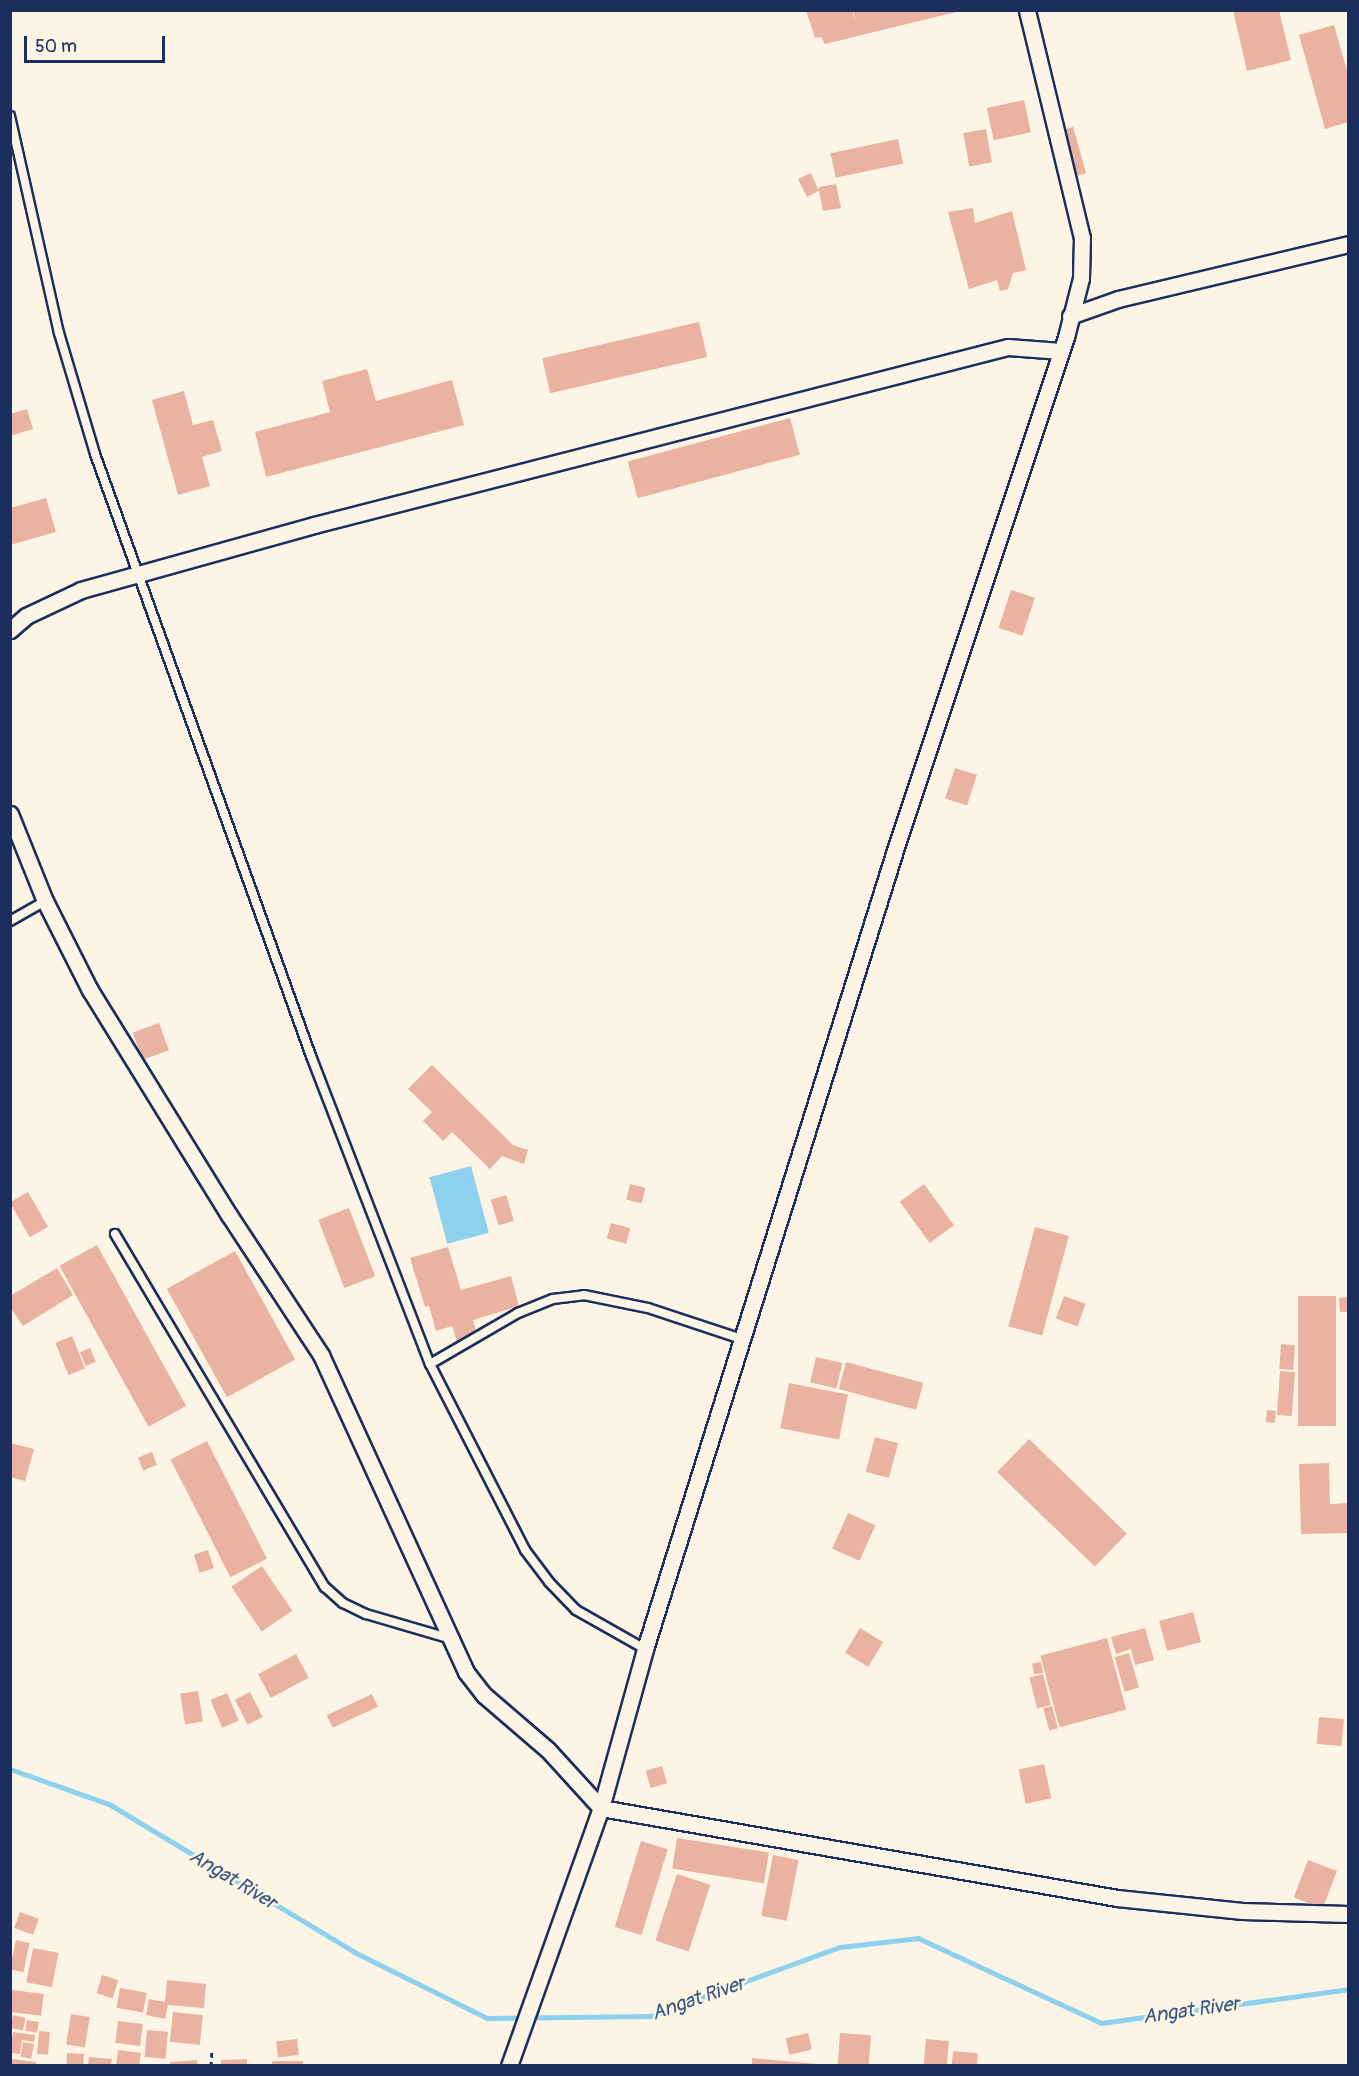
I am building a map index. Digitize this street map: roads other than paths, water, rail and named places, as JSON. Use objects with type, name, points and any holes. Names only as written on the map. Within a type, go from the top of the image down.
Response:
[{"type":"street","points":[[509,2066],[601,1808],[645,1649],[896,847],[1061,351],[1081,278],[1082,238],[1027,10]]},
{"type":"street","points":[[1070,316],[1118,300],[1348,244]]},
{"type":"street","points":[[10,630],[26,616],[63,597],[139,574],[1008,347],[1061,351]]},
{"type":"street","points":[[10,814],[45,901],[90,990],[229,1215],[321,1355],[372,1461],[448,1638],[484,1695],[548,1750],[601,1808],[1117,1898],[1242,1911],[1348,1914]]},
{"type":"lane","points":[[10,116],[59,333],[95,454],[307,1045],[430,1364],[525,1550],[549,1582],[576,1610],[645,1649]]},
{"type":"lane","points":[[10,921],[45,901]]},
{"type":"lane","points":[[115,1234],[325,1587],[343,1603],[366,1614],[448,1638]]},
{"type":"lane","points":[[430,1364],[518,1313],[553,1299],[584,1295],[648,1308],[742,1339]]},
{"type":"water","points":[[471,1166],[489,1233],[447,1244],[429,1177]]},
{"type":"waterway","name":"Angat River","points":[[10,1769],[109,1804],[354,1952],[487,2018],[650,2016],[840,1947],[918,1938],[1101,2023],[1348,1989]]}]
